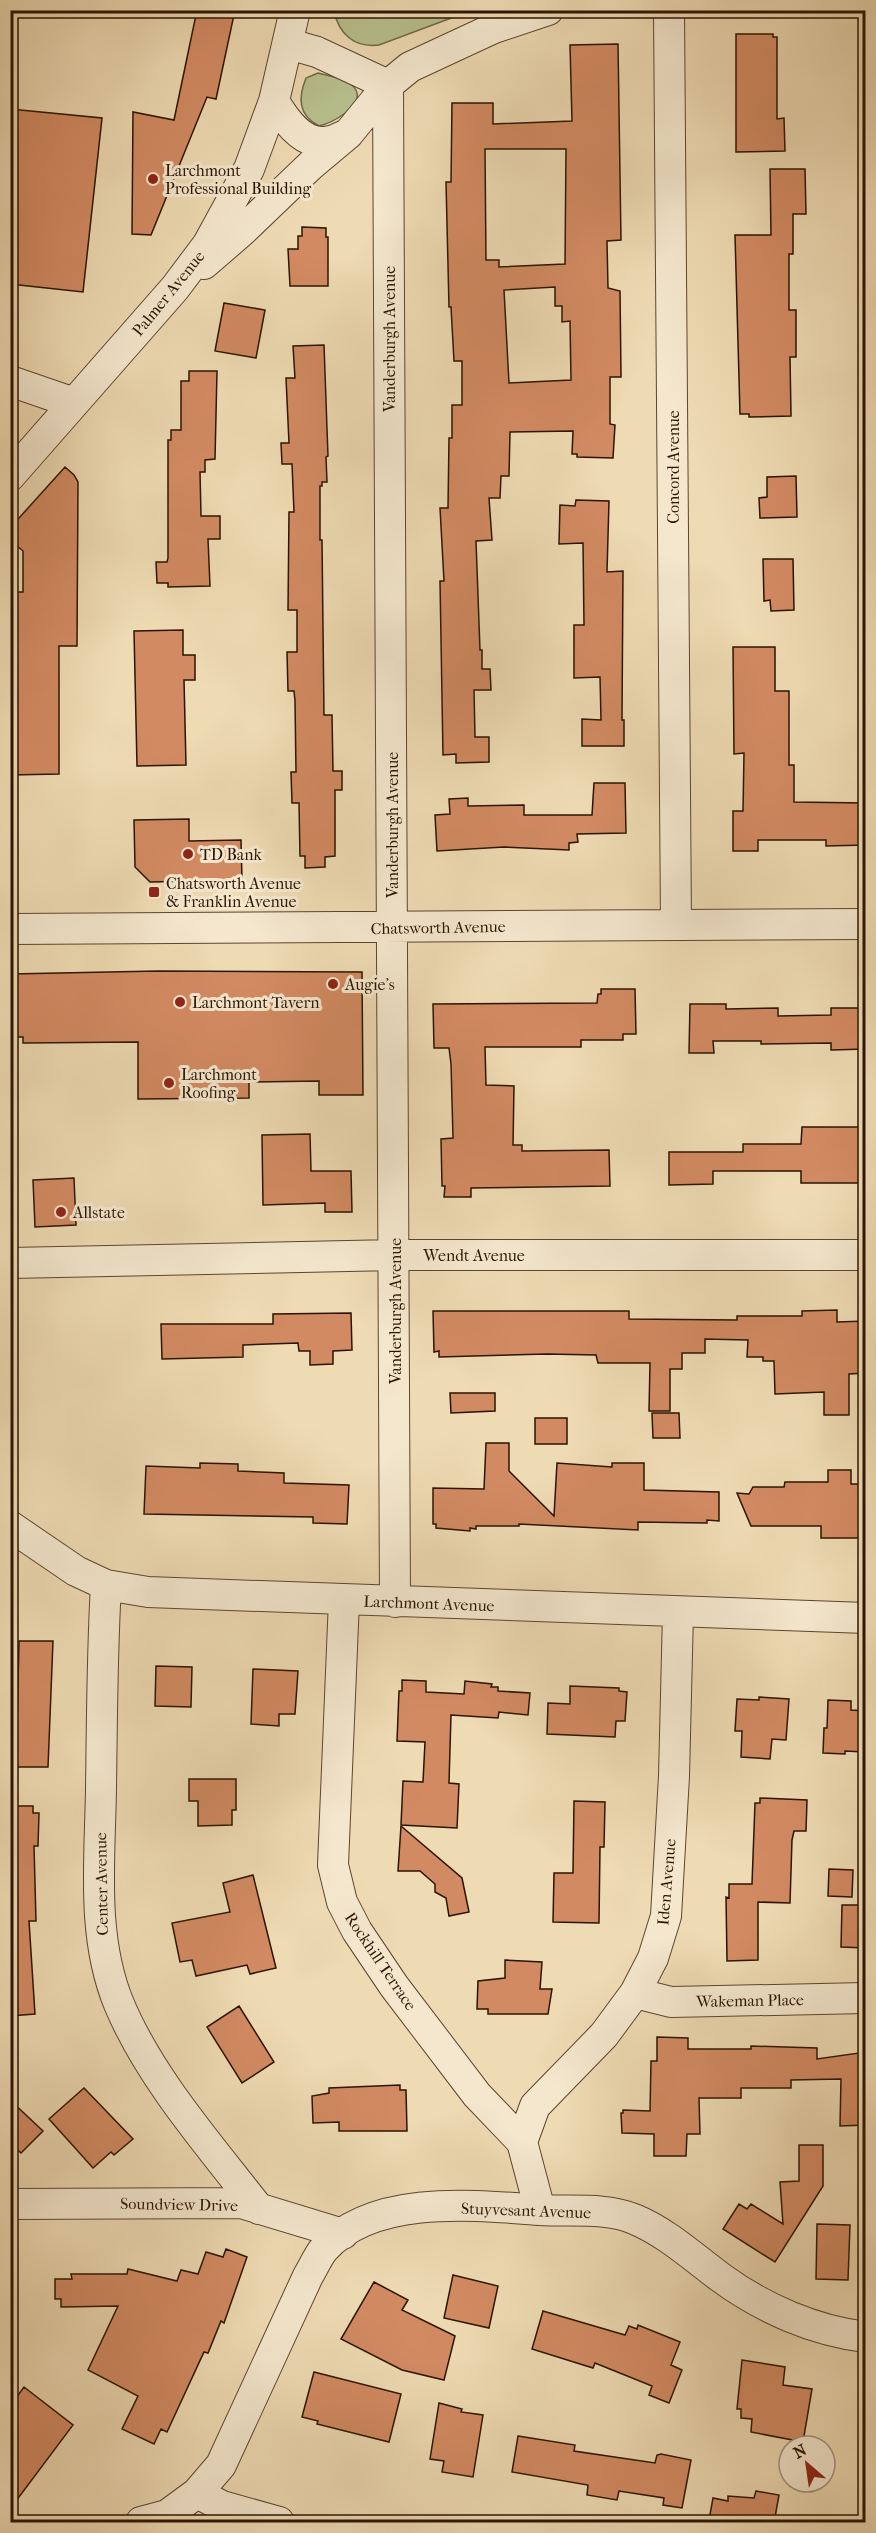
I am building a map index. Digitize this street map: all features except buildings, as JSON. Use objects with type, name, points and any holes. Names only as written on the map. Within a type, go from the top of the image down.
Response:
[{"type":"street","name":"Palmer Avenue","points":[[10,476],[175,288],[208,244],[249,169],[274,101],[295,10]]},
{"type":"street","points":[[175,288],[241,232],[311,165],[348,134],[388,85],[410,67],[483,33],[548,10]]},
{"type":"street","name":"Concord Avenue","points":[[669,10],[676,924]]},
{"type":"street","points":[[289,44],[317,52],[388,85]]},
{"type":"street","name":"Vanderburgh Avenue","points":[[388,85],[395,1602]]},
{"type":"street","points":[[274,101],[286,120],[309,140],[328,142],[348,134]]},
{"type":"street","points":[[10,381],[74,403]]},
{"type":"street","name":"Chatsworth Avenue","points":[[10,929],[866,924]]},
{"type":"street","name":"Wendt Avenue","points":[[10,1263],[395,1256],[866,1255]]},
{"type":"street","name":"Larchmont Avenue","points":[[10,1526],[76,1571],[106,1585],[148,1592],[678,1613],[866,1618]]},
{"type":"street","name":"Center Avenue","points":[[106,1585],[103,1635],[99,1916],[106,1967],[119,2004],[139,2044],[165,2084],[259,2210]]},
{"type":"street","name":"Rockhill Terrace","points":[[344,1600],[333,1865],[342,1902],[357,1931],[394,1986],[477,2095],[522,2142]]},
{"type":"street","name":"Iden Avenue","points":[[522,2142],[536,2106],[569,2069],[604,2036],[635,1994],[653,1958],[666,1916],[674,1776],[678,1613]]},
{"type":"street","name":"Wakeman Place","points":[[635,1994],[671,2002],[866,1998]]},
{"type":"street","points":[[522,2142],[540,2210]]},
{"type":"street","name":"Soundview Drive","points":[[10,2204],[241,2203],[343,2234]]},
{"type":"street","name":"Stuyvesant Avenue","points":[[141,2523],[167,2515],[198,2493],[221,2465],[308,2276],[324,2250],[343,2234],[365,2221],[405,2209],[496,2205],[540,2210],[604,2212],[631,2217],[650,2226],[723,2280],[768,2307],[815,2326],[866,2337]]},
{"type":"street","points":[[198,2493],[222,2506],[279,2523]]},
{"type":"green space","points":[[334,10],[470,11],[379,45],[370,45],[355,42],[349,38],[336,19]]},
{"type":"green space","points":[[318,73],[349,83],[356,90],[357,96],[351,108],[345,113],[319,126],[307,117],[301,99],[306,78]]},
{"type":"place","name":"Larchmont Professional Building","points":[[153,179]]},
{"type":"place","name":"TD Bank","points":[[188,854]]},
{"type":"place","name":"Chatsworth Avenue & Franklin Avenue","points":[[154,892]]},
{"type":"place","name":"Augie's","points":[[333,984]]},
{"type":"place","name":"Larchmont Tavern","points":[[180,1002]]},
{"type":"place","name":"Larchmont Roofing","points":[[169,1083]]},
{"type":"place","name":"Allstate","points":[[61,1212]]}]
